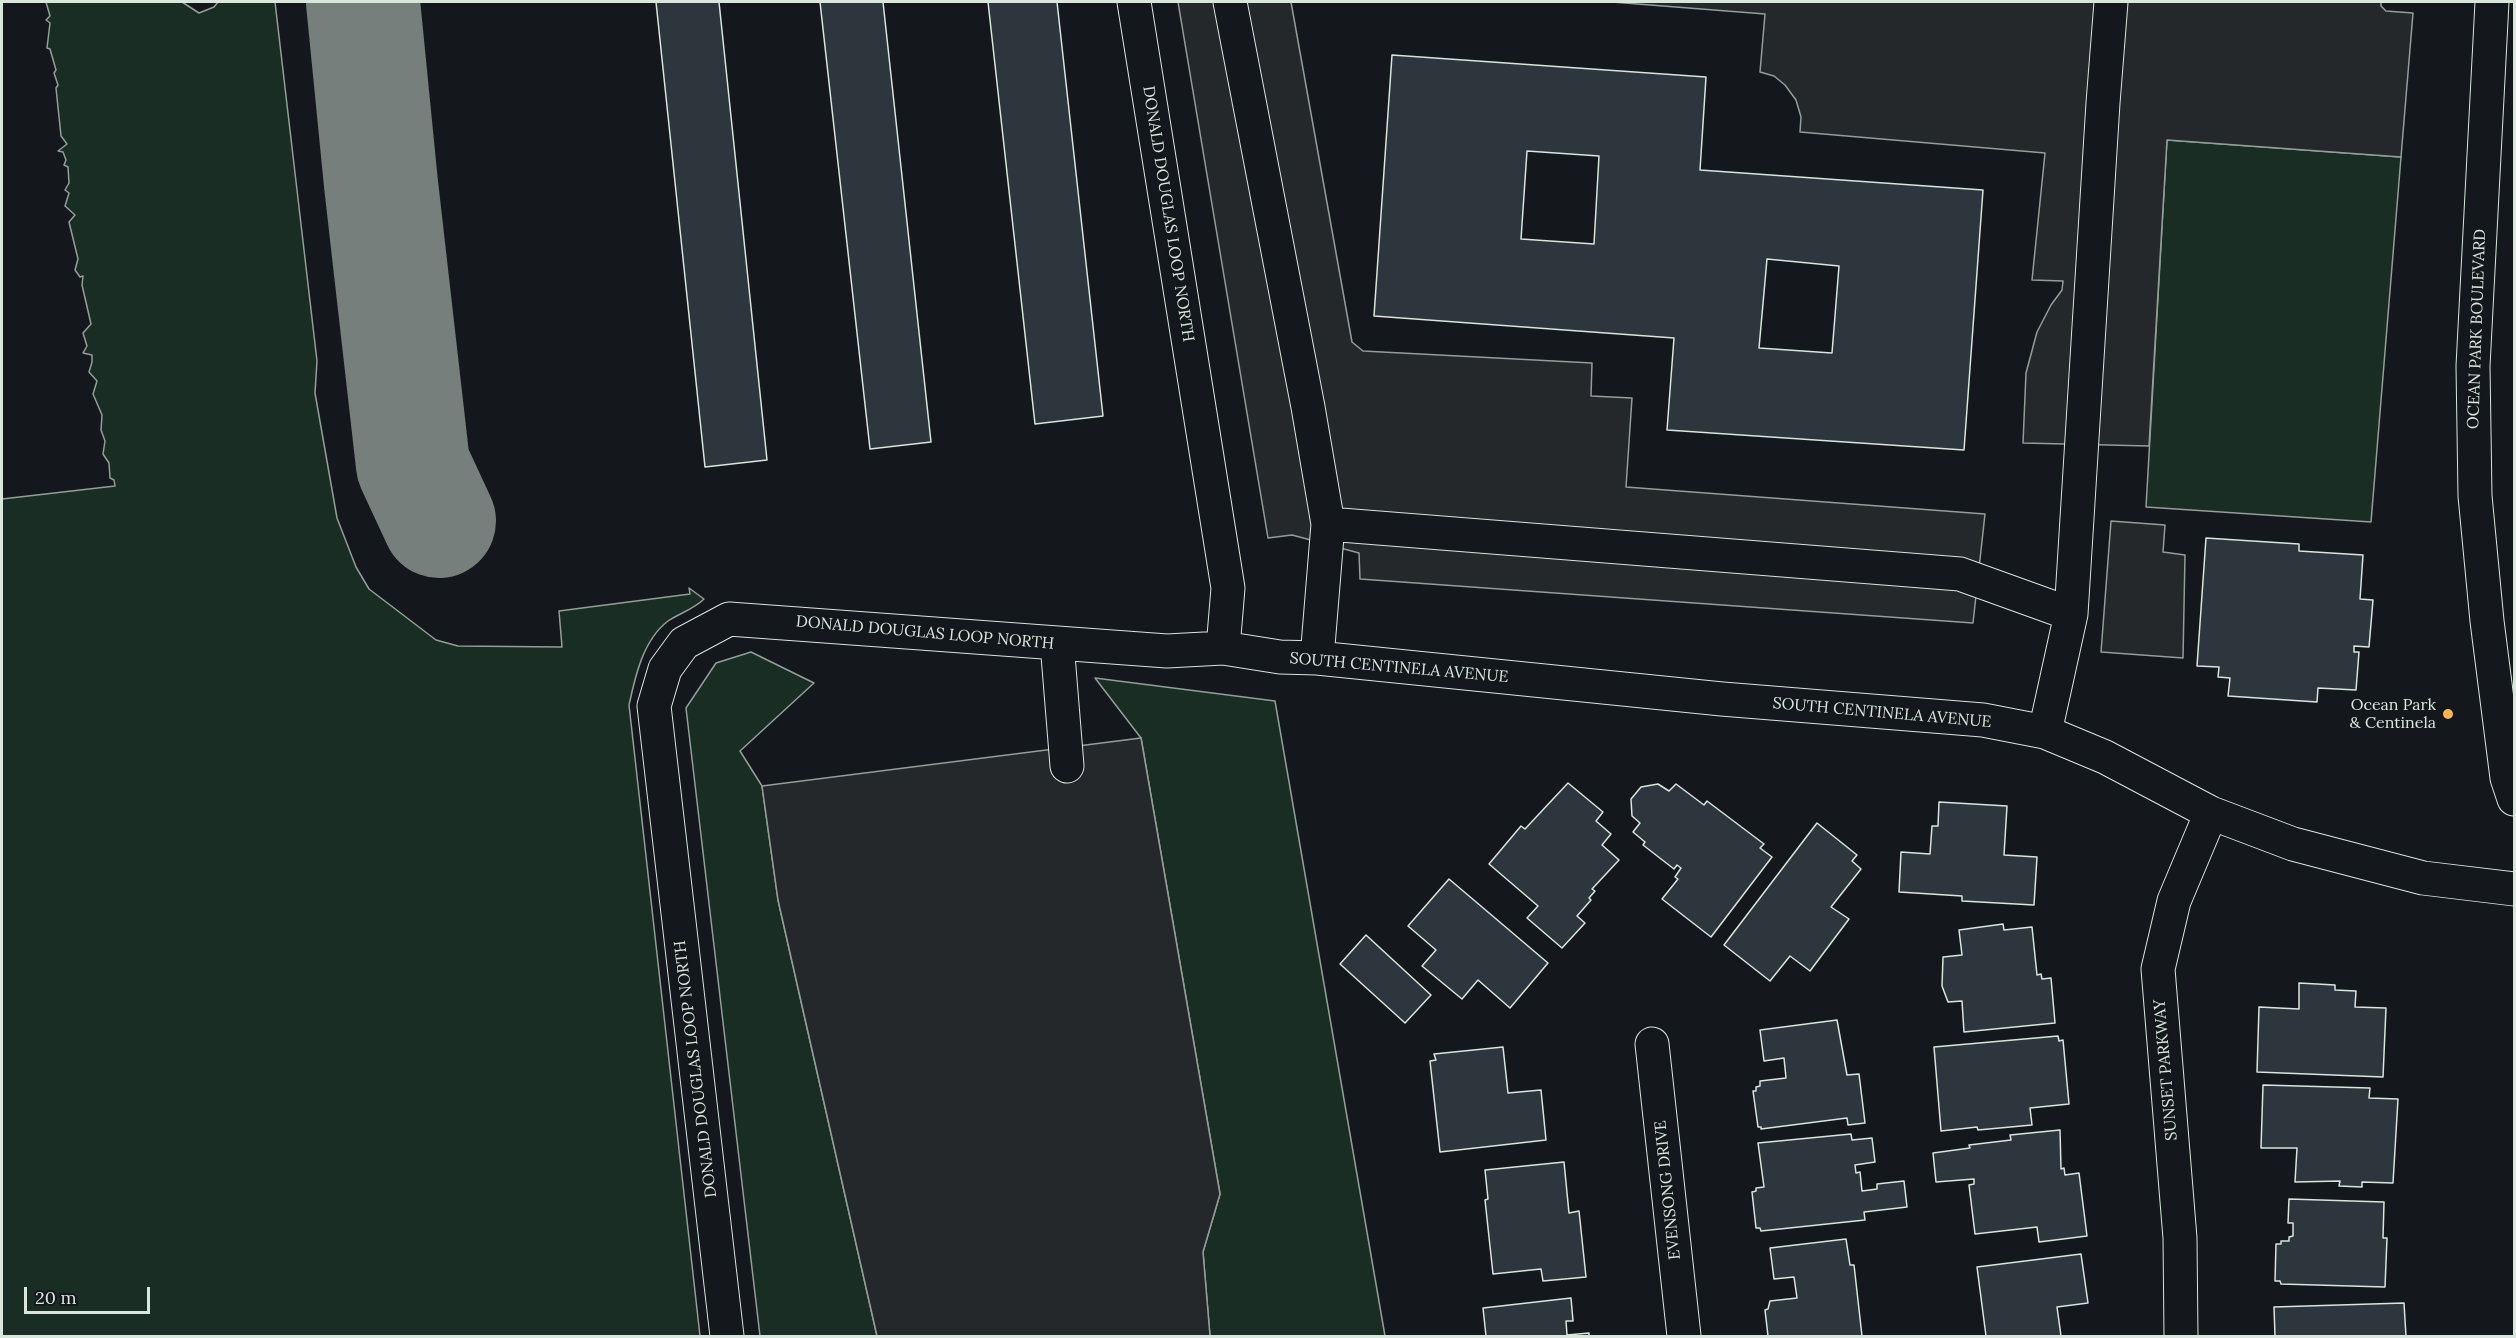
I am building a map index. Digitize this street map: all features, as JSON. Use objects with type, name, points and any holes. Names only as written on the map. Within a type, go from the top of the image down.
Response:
[{"type":"street","name":"DONALD DOUGLAS LOOP NORTH","points":[[727,1336],[654,706],[665,669],[684,643],[729,619],[1167,651],[1223,648],[1228,588],[1134,2]]},
{"type":"street","points":[[1230,2],[1304,384],[1328,524],[1317,658]]},
{"type":"street","points":[[2045,732],[2071,614],[2111,2]]},
{"type":"street","name":"OCEAN PARK BOULEVARD","points":[[2492,2],[2473,366],[2475,496],[2487,621],[2507,778],[2514,799]]},
{"type":"street","points":[[1328,524],[1960,574],[2071,614]]},
{"type":"street","points":[[1057,643],[1067,766]]},
{"type":"street","name":"SOUTH CENTINELA AVENUE","points":[[1223,648],[1280,657],[1317,658],[1722,699],[1983,720],[2045,732],[2105,757],[2211,813],[2293,844],[2423,878],[2514,889]]},
{"type":"street","name":"SUNSET PARKWAY","points":[[2181,1336],[2180,1238],[2158,969],[2174,901],[2211,813]]},
{"type":"street","name":"EVENSONG DRIVE","points":[[1652,1044],[1684,1336]]},
{"type":"green space","points":[[46,2],[182,2],[199,13],[214,7],[218,2],[275,2],[317,361],[315,393],[337,518],[356,567],[369,589],[436,640],[458,646],[562,647],[559,611],[690,594],[689,588],[704,599],[696,606],[668,621],[652,638],[641,660],[629,705],[700,1336],[2,1336],[2,499],[115,486],[114,480],[110,478],[109,463],[103,454],[105,441],[101,430],[102,415],[93,394],[97,381],[89,372],[92,355],[83,353],[87,346],[83,333],[91,324],[82,285],[83,276],[80,277],[75,270],[78,259],[69,222],[75,215],[65,206],[69,193],[65,190],[69,183],[68,167],[64,165],[66,160],[63,152],[58,151],[67,144],[61,136],[56,88],[58,85],[54,73],[56,70],[50,49],[47,48],[50,23],[46,20],[50,16]]},
{"type":"green space","points":[[2167,140],[2401,157],[2371,522],[2146,507]]},
{"type":"green space","points":[[751,652],[814,683],[740,751],[762,786],[778,900],[877,1336],[760,1336],[686,708],[716,663]]},
{"type":"green space","points":[[1095,678],[1275,701],[1385,1336],[1210,1336],[1203,1252],[1220,1194],[1141,738]]},
{"type":"shaded area","points":[[1178,2],[1291,2],[1352,342],[1363,351],[1592,363],[1591,396],[1632,398],[1626,487],[1985,514],[1973,623],[1360,579],[1359,553],[1292,535],[1268,538]]},
{"type":"shaded area","points":[[1612,2],[2381,2],[2381,6],[2386,11],[2413,13],[2401,157],[2167,140],[2149,446],[2023,443],[2026,373],[2037,332],[2062,290],[2063,281],[2032,280],[2045,153],[1800,132],[1801,117],[1796,100],[1785,85],[1774,76],[1760,72],[1765,14]]},
{"type":"shaded area","points":[[2111,521],[2165,525],[2163,552],[2185,555],[2183,658],[2101,652]]},
{"type":"shaded area","points":[[1141,738],[1220,1194],[1203,1252],[1210,1336],[877,1336],[778,900],[762,786]]},
{"type":"building","points":[[656,2],[719,2],[767,460],[705,467]]},
{"type":"building","points":[[820,2],[883,2],[931,442],[870,449]]},
{"type":"building","points":[[988,2],[1057,2],[1103,416],[1035,424]]},
{"type":"building","points":[[1392,55],[1706,77],[1700,170],[1983,190],[1964,450],[1667,430],[1674,338],[1374,316]],"holes":[[[1527,151],[1599,156],[1594,244],[1521,239]],[[1767,259],[1839,266],[1832,353],[1759,348]]]},
{"type":"building","points":[[2206,538],[2299,544],[2299,551],[2363,555],[2360,599],[2373,600],[2369,647],[2354,646],[2354,652],[2359,652],[2356,690],[2318,688],[2317,702],[2228,696],[2230,678],[2218,677],[2219,667],[2197,666]]},
{"type":"building","points":[[1568,783],[1603,812],[1596,821],[1611,834],[1602,845],[1619,860],[1592,889],[1595,891],[1589,898],[1591,900],[1577,916],[1585,923],[1562,948],[1527,918],[1538,906],[1489,864],[1521,826],[1525,829]]},
{"type":"building","points":[[1658,784],[1669,791],[1676,784],[1704,805],[1707,801],[1764,844],[1760,848],[1772,857],[1711,937],[1662,899],[1678,879],[1675,877],[1681,868],[1677,865],[1674,869],[1643,845],[1645,842],[1633,832],[1640,823],[1632,816],[1631,799],[1641,787]]},
{"type":"building","points":[[1939,802],[2007,806],[2004,855],[2037,857],[2034,905],[1962,901],[1962,896],[1899,892],[1901,852],[1930,854],[1932,826],[1938,826]]},
{"type":"building","points":[[1817,823],[1857,855],[1852,861],[1861,869],[1831,907],[1849,919],[1810,971],[1790,956],[1770,981],[1724,945]]},
{"type":"building","points":[[1449,879],[1548,963],[1510,1008],[1478,980],[1462,999],[1422,966],[1436,950],[1408,926]]},
{"type":"building","points":[[2003,924],[2004,930],[2032,927],[2037,975],[2041,974],[2042,979],[2051,978],[2055,1023],[1964,1032],[1962,1001],[1948,1002],[1942,986],[1943,957],[1962,955],[1959,930]]},
{"type":"building","points":[[1366,935],[1431,995],[1405,1023],[1340,964]]},
{"type":"building","points":[[2299,983],[2335,985],[2335,990],[2356,991],[2355,1007],[2386,1008],[2383,1077],[2257,1072],[2259,1007],[2299,1009]]},
{"type":"building","points":[[1837,1020],[1847,1075],[1859,1074],[1865,1123],[1848,1125],[1847,1118],[1761,1129],[1758,1127],[1753,1091],[1760,1086],[1760,1081],[1786,1078],[1784,1058],[1764,1061],[1760,1030]]},
{"type":"building","points":[[2058,1036],[2059,1041],[2063,1040],[2069,1104],[2030,1108],[2032,1125],[1941,1131],[1934,1047]]},
{"type":"building","points":[[1503,1047],[1508,1093],[1541,1090],[1546,1140],[1440,1152],[1430,1061],[1436,1060],[1434,1054]]},
{"type":"building","points":[[2263,1085],[2370,1088],[2369,1098],[2398,1099],[2393,1183],[2362,1182],[2362,1187],[2339,1186],[2340,1181],[2295,1182],[2297,1148],[2261,1148]]},
{"type":"building","points":[[2060,1130],[2061,1169],[2064,1168],[2065,1175],[2079,1173],[2087,1236],[2039,1242],[2037,1227],[1975,1234],[1969,1185],[1974,1184],[1974,1179],[1936,1182],[1933,1153],[1970,1148],[1969,1145],[2011,1140],[2010,1135]]},
{"type":"building","points":[[1851,1134],[1852,1140],[1872,1138],[1875,1162],[1855,1165],[1856,1173],[1860,1172],[1862,1191],[1877,1189],[1877,1184],[1904,1181],[1907,1207],[1864,1212],[1865,1220],[1761,1231],[1760,1228],[1756,1228],[1752,1192],[1756,1191],[1756,1188],[1764,1187],[1758,1143]]},
{"type":"building","points":[[1564,1162],[1569,1213],[1579,1211],[1586,1277],[1543,1281],[1541,1269],[1493,1274],[1485,1200],[1488,1199],[1485,1170]]},
{"type":"building","points":[[2289,1199],[2384,1202],[2383,1238],[2387,1238],[2385,1287],[2281,1284],[2280,1281],[2275,1281],[2276,1244],[2289,1241],[2289,1237],[2293,1236],[2293,1223],[2288,1223]]},
{"type":"building","points":[[1846,1239],[1850,1265],[1854,1265],[1862,1336],[1768,1336],[1765,1310],[1768,1309],[1770,1301],[1797,1298],[1794,1277],[1774,1279],[1770,1248]]},
{"type":"building","points":[[2081,1254],[2088,1303],[2057,1307],[2061,1336],[1986,1336],[1977,1267]]},
{"type":"building","points":[[1571,1298],[1573,1321],[1566,1321],[1567,1335],[1589,1333],[1589,1336],[1486,1336],[1483,1308]]},
{"type":"building","points":[[2404,1303],[2406,1336],[2275,1336],[2274,1307]]},
{"type":"taxiway","points":[[363,2],[413,465],[439,521]]},
{"type":"place","name":"Ocean Park & Centinela","points":[[2448,714]]}]
